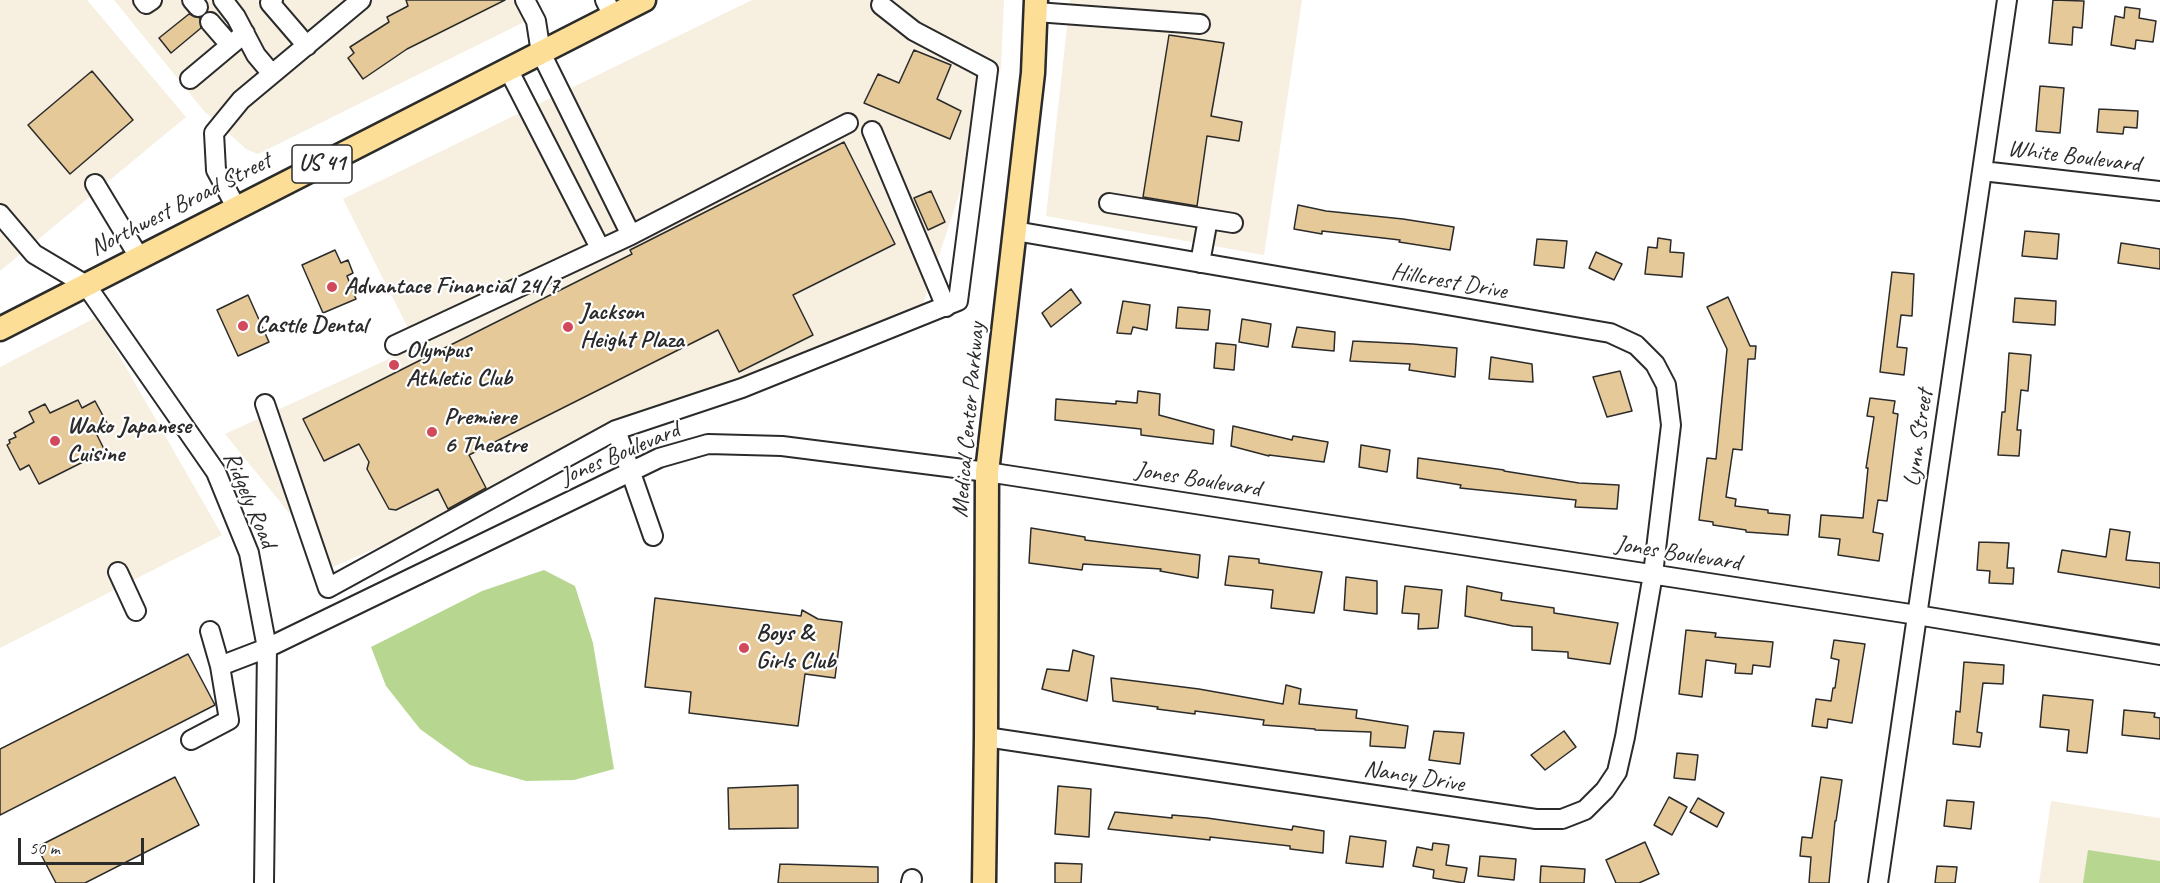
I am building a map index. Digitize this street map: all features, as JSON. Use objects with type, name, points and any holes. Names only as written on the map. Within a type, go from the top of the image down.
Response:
[{"type":"main road","name":"Northwest Broad Street","points":[[0,329],[541,53],[609,8],[644,0]]},
{"type":"main road","name":"Medical Center Parkway","points":[[984,883],[987,472],[1032,73],[1036,6]]},
{"type":"street","points":[[223,0],[245,33],[256,55],[272,74]]},
{"type":"street","points":[[236,207],[216,170],[214,133],[241,100],[362,0]]},
{"type":"street","points":[[525,0],[536,21],[541,53],[631,235]]},
{"type":"street","name":"Lynn Street","points":[[1878,883],[2007,0]]},
{"type":"street","points":[[270,1],[307,46]]},
{"type":"street","points":[[265,404],[328,588],[616,430],[742,388],[958,301],[988,70],[914,31],[882,5]]},
{"type":"street","points":[[1036,6],[1200,24]]},
{"type":"street","points":[[210,22],[231,45]]},
{"type":"street","points":[[190,79],[245,33]]},
{"type":"street","points":[[508,69],[600,248]]},
{"type":"street","points":[[395,345],[631,235],[848,123]]},
{"type":"street","points":[[872,131],[946,307]]},
{"type":"street","name":"White Boulevard","points":[[1982,171],[2160,191]]},
{"type":"street","points":[[95,184],[139,257]]},
{"type":"street","points":[[1109,203],[1233,223]]},
{"type":"street","name":"Ridgely Road","points":[[0,214],[34,254],[86,285],[216,472],[249,553],[267,648],[264,883]]},
{"type":"street","points":[[1200,263],[1208,219]]},
{"type":"street","name":"Hillcrest Drive","points":[[1015,231],[1610,333],[1636,345],[1655,364],[1666,385],[1671,425],[1653,574]]},
{"type":"street","points":[[616,430],[653,536]]},
{"type":"street","name":"Jones Boulevard","points":[[220,666],[267,648],[659,458],[708,444],[782,446],[987,472],[1917,615],[2160,655]]},
{"type":"street","points":[[118,572],[136,611]]},
{"type":"street","name":"Nancy Drive","points":[[986,737],[1536,819],[1562,819],[1585,810],[1605,790],[1617,772],[1653,574]]},
{"type":"street","points":[[191,740],[229,720],[220,666],[210,631]]},
{"type":"shaded area","points":[[0,0],[87,0],[186,117],[0,271]]},
{"type":"shaded area","points":[[114,0],[513,0],[524,22],[258,154],[246,149],[204,111]]},
{"type":"shaded area","points":[[752,0],[1004,0],[1001,68],[922,307],[333,567],[225,434],[417,346],[343,199]]},
{"type":"shaded area","points":[[1070,0],[1302,0],[1264,255],[1046,216]]},
{"type":"shaded area","points":[[97,317],[222,535],[0,648],[0,367]]},
{"type":"shaded area","points":[[2051,801],[2160,818],[2160,883],[2039,883]]},
{"type":"green space","points":[[544,570],[575,586],[593,643],[614,769],[574,780],[526,781],[470,765],[420,729],[386,686],[371,647],[482,591]]},
{"type":"green space","points":[[2088,850],[2160,861],[2160,883],[2083,883]]},
{"type":"building","points":[[406,0],[505,0],[407,49],[363,79],[348,58],[354,53],[350,47],[389,22],[387,17],[408,6]]},
{"type":"building","points":[[2053,0],[2084,1],[2082,28],[2073,27],[2072,45],[2049,43]]},
{"type":"building","points":[[2125,7],[2140,9],[2139,18],[2156,21],[2153,42],[2136,40],[2135,49],[2111,45],[2115,16],[2124,18]]},
{"type":"building","points":[[189,14],[200,18],[201,28],[171,53],[159,38]]},
{"type":"building","points":[[1169,35],[1224,43],[1211,116],[1242,122],[1239,141],[1207,136],[1197,206],[1143,197]]},
{"type":"building","points":[[914,50],[951,65],[937,99],[961,111],[950,139],[864,103],[878,74],[899,83]]},
{"type":"building","points":[[92,71],[133,120],[70,174],[28,125]]},
{"type":"building","points":[[2040,86],[2064,88],[2060,133],[2036,131]]},
{"type":"building","points":[[2099,109],[2138,111],[2137,128],[2124,127],[2123,134],[2097,132]]},
{"type":"building","name":"Jackson Height Plaza","points":[[844,142],[895,244],[793,295],[813,335],[739,372],[718,330],[469,455],[486,488],[448,509],[438,489],[396,510],[389,509],[367,469],[369,462],[359,444],[324,461],[303,419],[632,254],[630,250]]},
{"type":"building","points":[[931,191],[945,222],[928,230],[914,198]]},
{"type":"building","points":[[1298,205],[1326,211],[1454,227],[1450,250],[1399,242],[1400,240],[1322,231],[1322,234],[1294,229]]},
{"type":"building","points":[[2025,231],[2059,234],[2057,259],[2022,256]]},
{"type":"building","points":[[1658,238],[1671,240],[1670,252],[1684,253],[1682,277],[1645,274],[1648,247],[1657,248]]},
{"type":"building","points":[[1537,239],[1567,241],[1564,268],[1534,265]]},
{"type":"building","points":[[2121,243],[2160,249],[2160,269],[2118,263]]},
{"type":"building","name":"Advantace Financial 24/7","points":[[335,250],[341,263],[348,260],[353,273],[347,276],[356,299],[323,313],[302,265]]},
{"type":"building","points":[[1596,252],[1622,264],[1614,280],[1589,268]]},
{"type":"building","points":[[1892,272],[1914,274],[1912,316],[1901,315],[1897,347],[1907,348],[1904,375],[1880,372]]},
{"type":"building","points":[[1071,289],[1081,303],[1051,327],[1042,313]]},
{"type":"building","name":"Castle Dental","points":[[248,295],[269,342],[238,356],[217,310]]},
{"type":"building","points":[[1728,297],[1750,346],[1756,346],[1755,359],[1748,359],[1742,450],[1733,449],[1726,497],[1736,499],[1735,506],[1790,515],[1788,535],[1746,532],[1746,530],[1713,525],[1713,522],[1699,520],[1707,458],[1716,459],[1727,349],[1707,307]]},
{"type":"building","points":[[2015,298],[2056,301],[2055,325],[2013,322]]},
{"type":"building","points":[[1123,301],[1150,305],[1147,330],[1133,327],[1131,334],[1117,333]]},
{"type":"building","points":[[1178,307],[1210,310],[1208,330],[1176,328]]},
{"type":"building","points":[[1242,319],[1271,324],[1268,347],[1239,342]]},
{"type":"building","points":[[1297,327],[1335,332],[1334,351],[1292,347]]},
{"type":"building","points":[[1353,341],[1457,348],[1455,377],[1409,370],[1410,364],[1350,361]]},
{"type":"building","points":[[1216,343],[1236,345],[1234,370],[1214,368]]},
{"type":"building","points":[[2009,353],[2031,355],[2028,391],[2021,390],[2017,430],[2021,430],[2019,456],[1998,455],[2002,412],[2005,412]]},
{"type":"building","points":[[1491,357],[1532,364],[1533,382],[1489,379]]},
{"type":"building","points":[[1620,371],[1632,411],[1607,417],[1593,377]]},
{"type":"building","points":[[1138,391],[1160,394],[1159,415],[1214,430],[1213,444],[1141,435],[1141,429],[1055,420],[1056,399],[1116,404],[1116,401],[1137,403]]},
{"type":"building","points":[[1870,398],[1895,401],[1893,413],[1898,414],[1887,501],[1878,500],[1873,532],[1883,534],[1879,561],[1838,555],[1840,539],[1819,537],[1821,515],[1863,518],[1868,468],[1866,468],[1874,417],[1867,416]]},
{"type":"building","name":"Wako Japanese Cuisine","points":[[78,400],[82,408],[95,401],[108,425],[108,428],[96,433],[105,451],[39,484],[29,465],[20,470],[7,445],[10,443],[9,440],[16,437],[14,433],[34,422],[29,412],[45,404],[50,413]]},
{"type":"building","points":[[1233,426],[1292,440],[1293,436],[1328,442],[1324,462],[1269,456],[1231,446]]},
{"type":"building","points":[[1361,445],[1390,450],[1387,472],[1359,467]]},
{"type":"building","points":[[1418,458],[1579,483],[1619,485],[1617,509],[1575,507],[1576,500],[1460,488],[1461,485],[1417,478]]},
{"type":"building","points":[[1031,528],[1085,537],[1085,540],[1200,555],[1198,578],[1160,571],[1161,569],[1083,564],[1082,570],[1029,563]]},
{"type":"building","points":[[2110,529],[2130,532],[2126,560],[2160,563],[2160,588],[2058,572],[2062,550],[2106,557]]},
{"type":"building","points":[[1979,542],[2009,543],[2007,568],[2014,568],[2013,584],[1989,583],[1990,571],[1977,570]]},
{"type":"building","points":[[1229,556],[1259,559],[1259,563],[1322,572],[1314,613],[1271,608],[1273,590],[1225,585]]},
{"type":"building","points":[[1346,577],[1377,581],[1377,614],[1344,610]]},
{"type":"building","points":[[1405,586],[1442,590],[1438,628],[1418,629],[1419,614],[1402,613]]},
{"type":"building","points":[[1467,586],[1502,593],[1501,600],[1554,608],[1554,613],[1618,623],[1610,664],[1568,658],[1568,652],[1532,650],[1532,627],[1513,626],[1465,616]]},
{"type":"building","name":"Boys & Girls Club","points":[[655,598],[801,616],[802,610],[818,619],[842,622],[835,678],[805,674],[798,726],[689,713],[691,692],[645,687]]},
{"type":"building","points":[[1686,630],[1716,633],[1715,637],[1773,642],[1770,667],[1753,665],[1752,674],[1735,673],[1736,664],[1706,660],[1702,697],[1679,694]]},
{"type":"building","points":[[1834,640],[1865,644],[1852,723],[1828,719],[1827,728],[1812,726],[1816,699],[1831,701],[1833,688],[1835,688],[1839,660],[1831,658]]},
{"type":"building","points":[[1073,650],[1094,656],[1087,701],[1042,689],[1047,669],[1069,671]]},
{"type":"building","points":[[188,654],[215,705],[0,815],[0,749]]},
{"type":"building","points":[[1964,662],[2004,665],[2003,684],[1983,683],[1977,732],[1982,733],[1980,747],[1953,744],[1956,711],[1960,712]]},
{"type":"building","points":[[1111,678],[1199,689],[1283,704],[1286,685],[1301,689],[1299,704],[1357,710],[1356,718],[1408,726],[1405,748],[1370,746],[1371,732],[1263,725],[1264,720],[1195,711],[1195,714],[1113,701]]},
{"type":"building","points":[[2043,695],[2093,700],[2087,753],[2067,751],[2069,730],[2040,727]]},
{"type":"building","points":[[2124,710],[2155,713],[2154,717],[2160,718],[2160,739],[2122,735]]},
{"type":"building","points":[[1434,731],[1464,733],[1460,764],[1429,760]]},
{"type":"building","points":[[1564,731],[1576,747],[1545,770],[1531,755]]},
{"type":"building","points":[[1677,753],[1698,755],[1695,780],[1674,778]]},
{"type":"building","points":[[175,777],[199,825],[85,883],[56,883],[37,847]]},
{"type":"building","points":[[1821,777],[1842,780],[1835,821],[1829,883],[1809,883],[1811,857],[1800,856],[1802,837],[1812,838]]},
{"type":"building","points":[[798,785],[798,828],[729,829],[728,788]]},
{"type":"building","points":[[1058,786],[1091,789],[1089,837],[1055,834]]},
{"type":"building","points":[[1669,797],[1687,807],[1672,835],[1654,825]]},
{"type":"building","points":[[1698,798],[1724,813],[1717,827],[1690,812]]},
{"type":"building","points":[[1947,800],[1974,802],[1971,829],[1944,826]]},
{"type":"building","points":[[1115,812],[1172,818],[1172,815],[1207,818],[1292,830],[1293,826],[1324,831],[1323,853],[1290,849],[1290,846],[1210,837],[1210,840],[1108,829]]},
{"type":"building","points":[[1350,836],[1386,841],[1383,867],[1346,863]]},
{"type":"building","points":[[1645,842],[1659,874],[1639,883],[1616,883],[1606,860]]},
{"type":"building","points":[[1433,843],[1449,845],[1446,865],[1467,868],[1464,883],[1433,878],[1434,870],[1413,866],[1417,847],[1432,850]]},
{"type":"building","points":[[1480,856],[1516,859],[1514,880],[1478,876]]},
{"type":"building","points":[[1055,863],[1082,864],[1081,883],[1055,883]]},
{"type":"building","points":[[780,864],[878,867],[878,883],[778,883]]},
{"type":"building","points":[[1541,866],[1585,869],[1584,883],[1540,883]]},
{"type":"building","points":[[1937,866],[1957,867],[1955,883],[1935,883]]},
{"type":"place","name":"Advantace Financial 24/7","points":[[332,287]]},
{"type":"place","name":"Castle Dental","points":[[243,326]]},
{"type":"place","name":"Jackson Height Plaza","points":[[568,327]]},
{"type":"place","name":"Olympus Athletic Club","points":[[394,365]]},
{"type":"place","name":"Premiere 6 Theatre","points":[[432,432]]},
{"type":"place","name":"Wako Japanese Cuisine","points":[[55,441]]},
{"type":"place","name":"Boys & Girls Club","points":[[744,648]]}]
